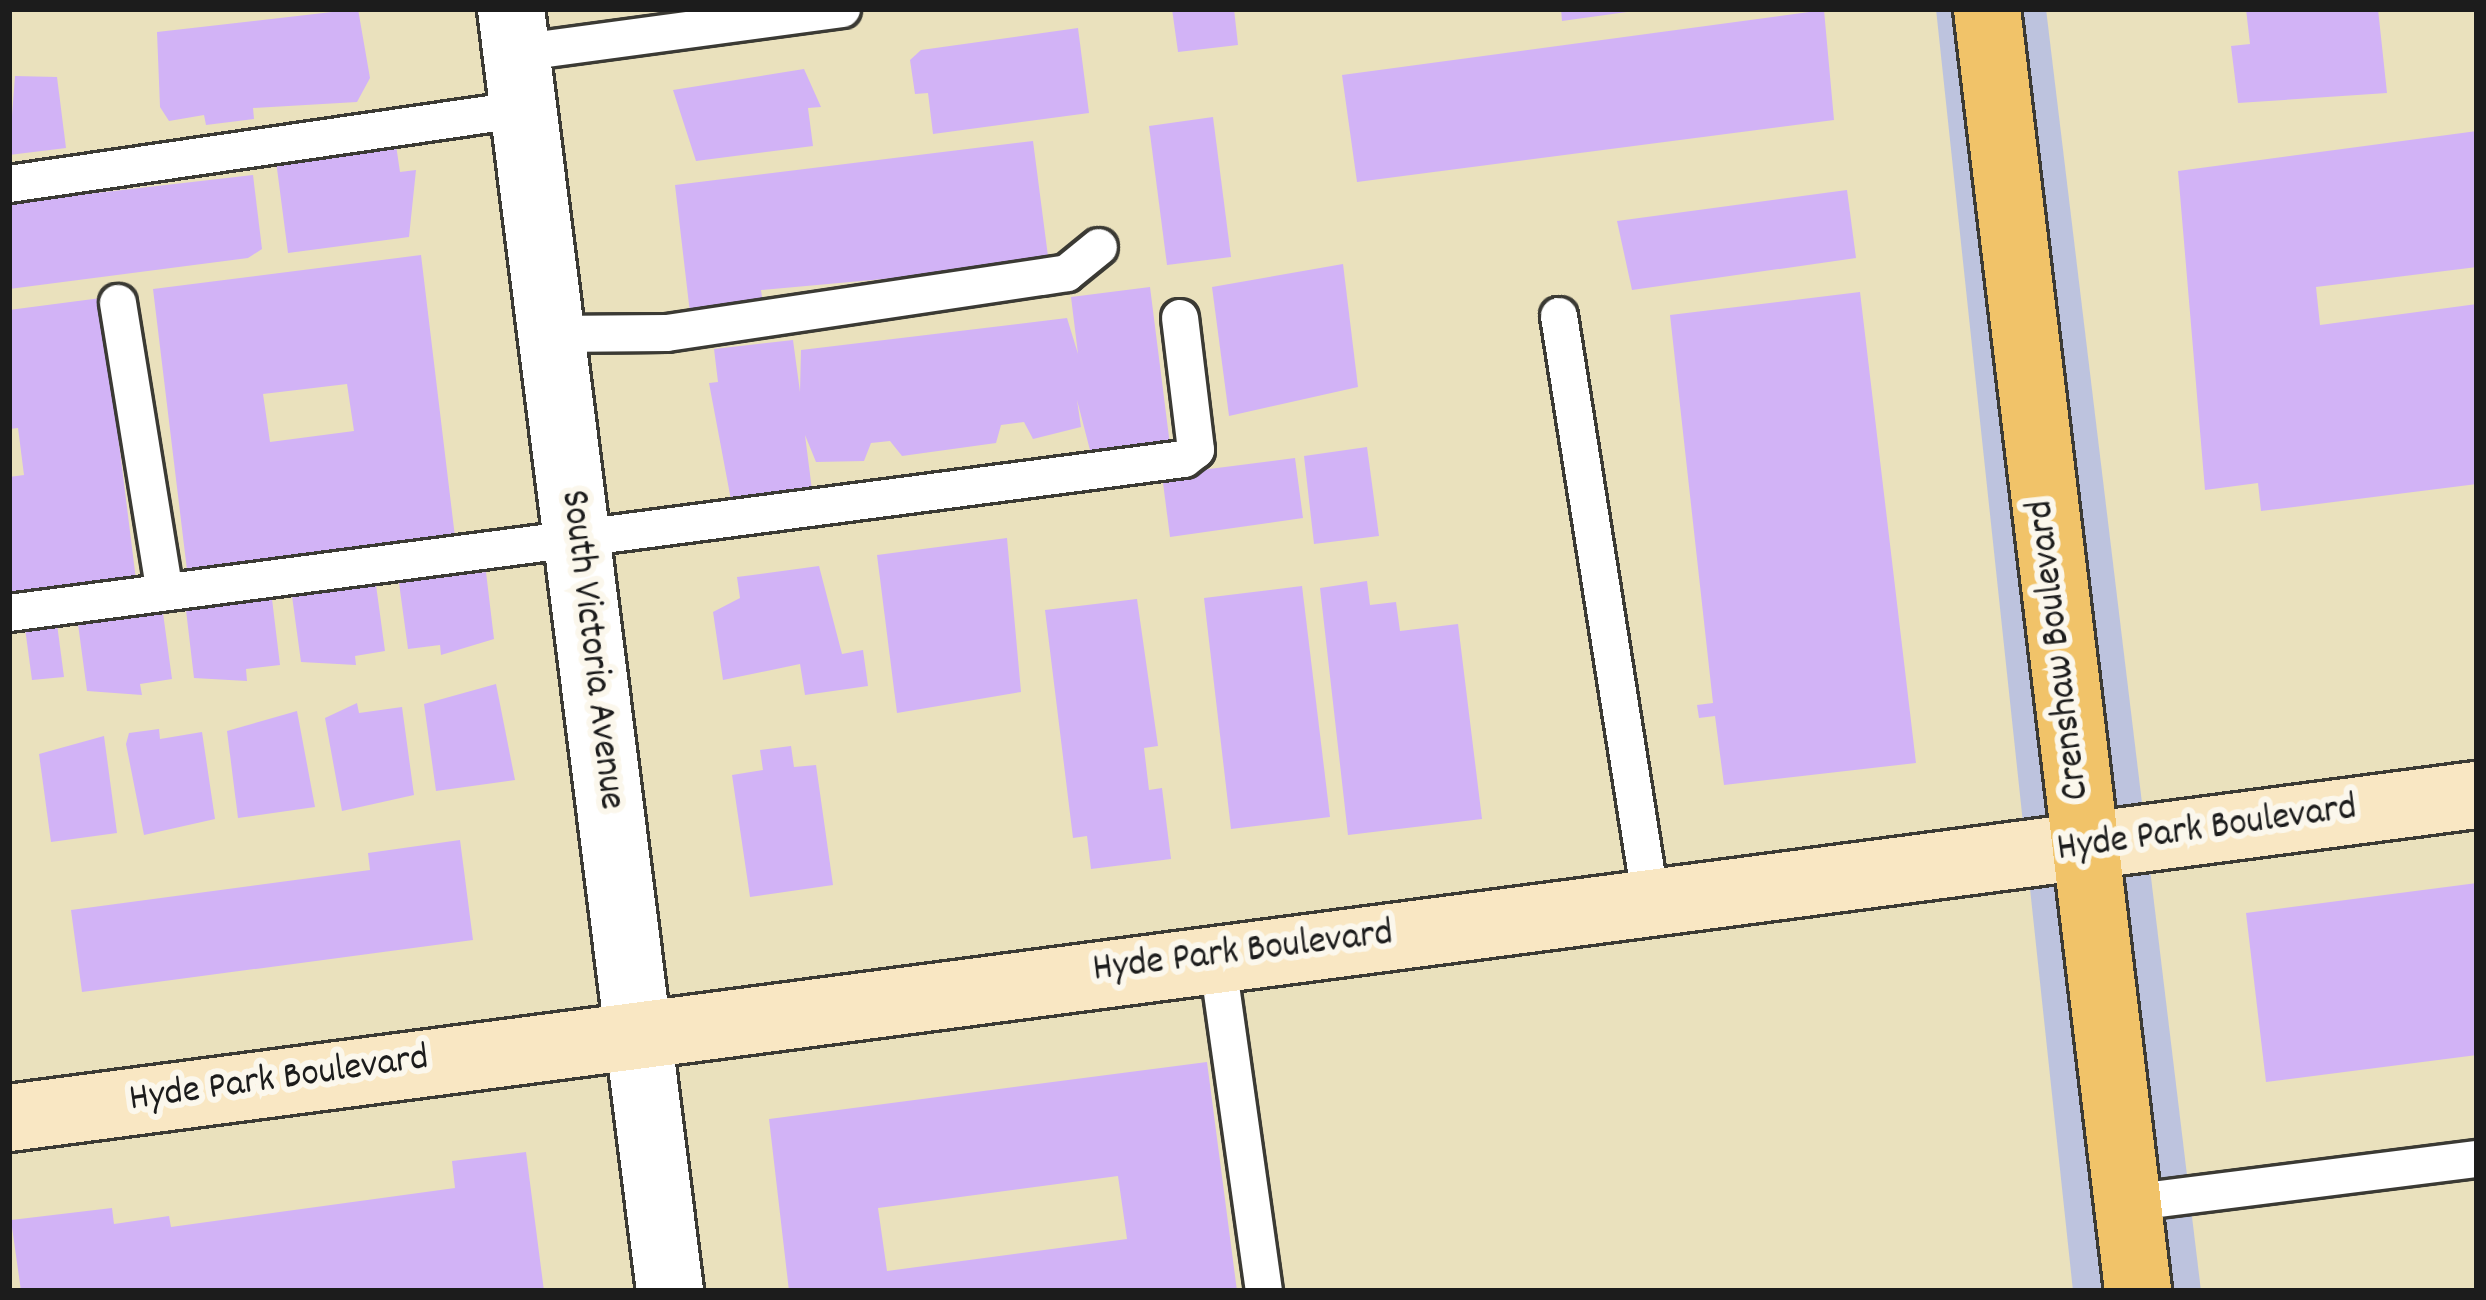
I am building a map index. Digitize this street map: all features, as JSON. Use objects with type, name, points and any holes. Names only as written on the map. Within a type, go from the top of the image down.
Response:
[{"type":"main road","name":"Crenshaw Boulevard","points":[[1987,9],[2138,1291]]},
{"type":"street","name":"South Victoria Avenue","points":[[517,57],[670,1291]]},
{"type":"street","name":"Hyde Park Boulevard","points":[[9,1118],[638,1032],[2477,795]]},
{"type":"lane","points":[[9,184],[517,57],[842,9]]},
{"type":"lane","points":[[551,334],[667,333],[1067,273],[1099,247]]},
{"type":"lane","points":[[118,303],[164,592]]},
{"type":"lane","points":[[1559,316],[1651,902]]},
{"type":"lane","points":[[9,613],[1184,459],[1196,450],[1180,318]]},
{"type":"lane","points":[[1217,958],[1264,1291]]},
{"type":"lane","points":[[2128,1203],[2477,1159]]},
{"type":"shaded area","points":[[1936,9],[2046,9],[2201,1291],[2073,1291]]},
{"type":"building","points":[[358,9],[370,78],[357,102],[253,108],[254,119],[206,125],[204,115],[169,121],[160,107],[157,32]]},
{"type":"building","points":[[1172,9],[1234,9],[1238,45],[1178,52]]},
{"type":"building","points":[[1561,9],[1626,9],[1627,12],[1562,21]]},
{"type":"building","points":[[2246,9],[2378,9],[2387,93],[2238,103],[2231,46],[2250,44]]},
{"type":"building","points":[[1824,10],[1834,120],[1357,182],[1342,75]]},
{"type":"building","points":[[1078,28],[1089,113],[933,134],[928,93],[915,94],[910,60],[921,50]]},
{"type":"building","points":[[804,69],[821,107],[808,108],[813,146],[696,161],[673,90]]},
{"type":"building","points":[[15,76],[57,77],[66,148],[9,155]]},
{"type":"building","points":[[1213,117],[1231,257],[1167,265],[1149,126]]},
{"type":"building","points":[[2477,131],[2477,267],[2316,287],[2320,325],[2477,304],[2477,484],[2261,511],[2258,483],[2205,490],[2178,171]]},
{"type":"building","points":[[1033,141],[1049,264],[761,290],[763,304],[690,313],[675,185]]},
{"type":"building","points":[[396,145],[400,172],[416,170],[409,237],[288,253],[276,161]]},
{"type":"building","points":[[253,175],[262,249],[248,258],[9,289],[9,203]]},
{"type":"building","points":[[1847,190],[1856,258],[1632,290],[1617,221]]},
{"type":"building","points":[[421,255],[455,537],[187,570],[153,289]],"holes":[[[347,384],[354,431],[270,442],[263,394]]]},
{"type":"building","points":[[1343,264],[1358,387],[1229,416],[1212,287]]},
{"type":"building","points":[[1150,287],[1170,445],[1091,454],[1077,400],[1081,427],[1033,439],[1024,422],[1001,425],[996,443],[902,456],[890,441],[871,443],[864,461],[816,462],[805,435],[812,490],[731,500],[709,383],[718,382],[714,349],[793,340],[800,392],[801,350],[1067,318],[1078,354],[1071,297]]},
{"type":"building","points":[[1860,292],[1916,763],[1724,785],[1715,716],[1699,718],[1697,705],[1713,703],[1670,315]]},
{"type":"building","points":[[101,298],[136,580],[9,596],[9,477],[24,475],[18,428],[9,429],[9,310]]},
{"type":"building","points":[[1367,447],[1379,536],[1314,544],[1304,456]]},
{"type":"building","points":[[1295,458],[1303,518],[1170,537],[1162,475]]},
{"type":"building","points":[[1007,538],[1021,692],[897,713],[877,555]]},
{"type":"building","points":[[819,566],[842,654],[863,650],[868,686],[805,695],[800,664],[723,680],[713,612],[740,598],[737,577]]},
{"type":"building","points":[[486,572],[494,639],[441,655],[440,645],[408,649],[399,583]]},
{"type":"building","points":[[1367,581],[1370,605],[1396,602],[1400,631],[1458,624],[1482,819],[1348,835],[1320,588]]},
{"type":"building","points":[[376,585],[385,651],[355,656],[356,665],[301,662],[292,596]]},
{"type":"building","points":[[1302,586],[1330,817],[1231,829],[1204,598]]},
{"type":"building","points":[[272,599],[280,665],[246,669],[247,681],[194,678],[186,610]]},
{"type":"building","points":[[1137,599],[1158,746],[1144,748],[1149,790],[1162,788],[1171,859],[1091,869],[1087,836],[1073,838],[1045,610]]},
{"type":"building","points":[[163,613],[172,679],[140,684],[142,695],[87,691],[78,624]]},
{"type":"building","points":[[57,624],[64,677],[32,680],[25,628]]},
{"type":"building","points":[[496,684],[515,780],[436,791],[424,704]]},
{"type":"building","points":[[357,703],[359,713],[402,707],[414,795],[342,811],[325,718]]},
{"type":"building","points":[[297,711],[315,807],[238,818],[227,731]]},
{"type":"building","points":[[159,729],[160,739],[202,732],[215,819],[144,835],[126,744],[129,733]]},
{"type":"building","points":[[104,736],[117,833],[51,842],[39,754]]},
{"type":"building","points":[[791,746],[794,767],[816,765],[833,885],[750,897],[732,775],[763,770],[760,750]]},
{"type":"building","points":[[460,840],[473,940],[82,992],[71,910],[370,870],[368,853]]},
{"type":"building","points":[[2477,883],[2477,1055],[2266,1082],[2246,913]]},
{"type":"building","points":[[1207,1062],[1237,1291],[789,1291],[769,1119]],"holes":[[[1118,1176],[1127,1239],[887,1271],[878,1208]]]},
{"type":"building","points":[[526,1152],[544,1291],[21,1291],[11,1220],[112,1208],[114,1224],[169,1216],[171,1227],[455,1188],[452,1161]]}]
